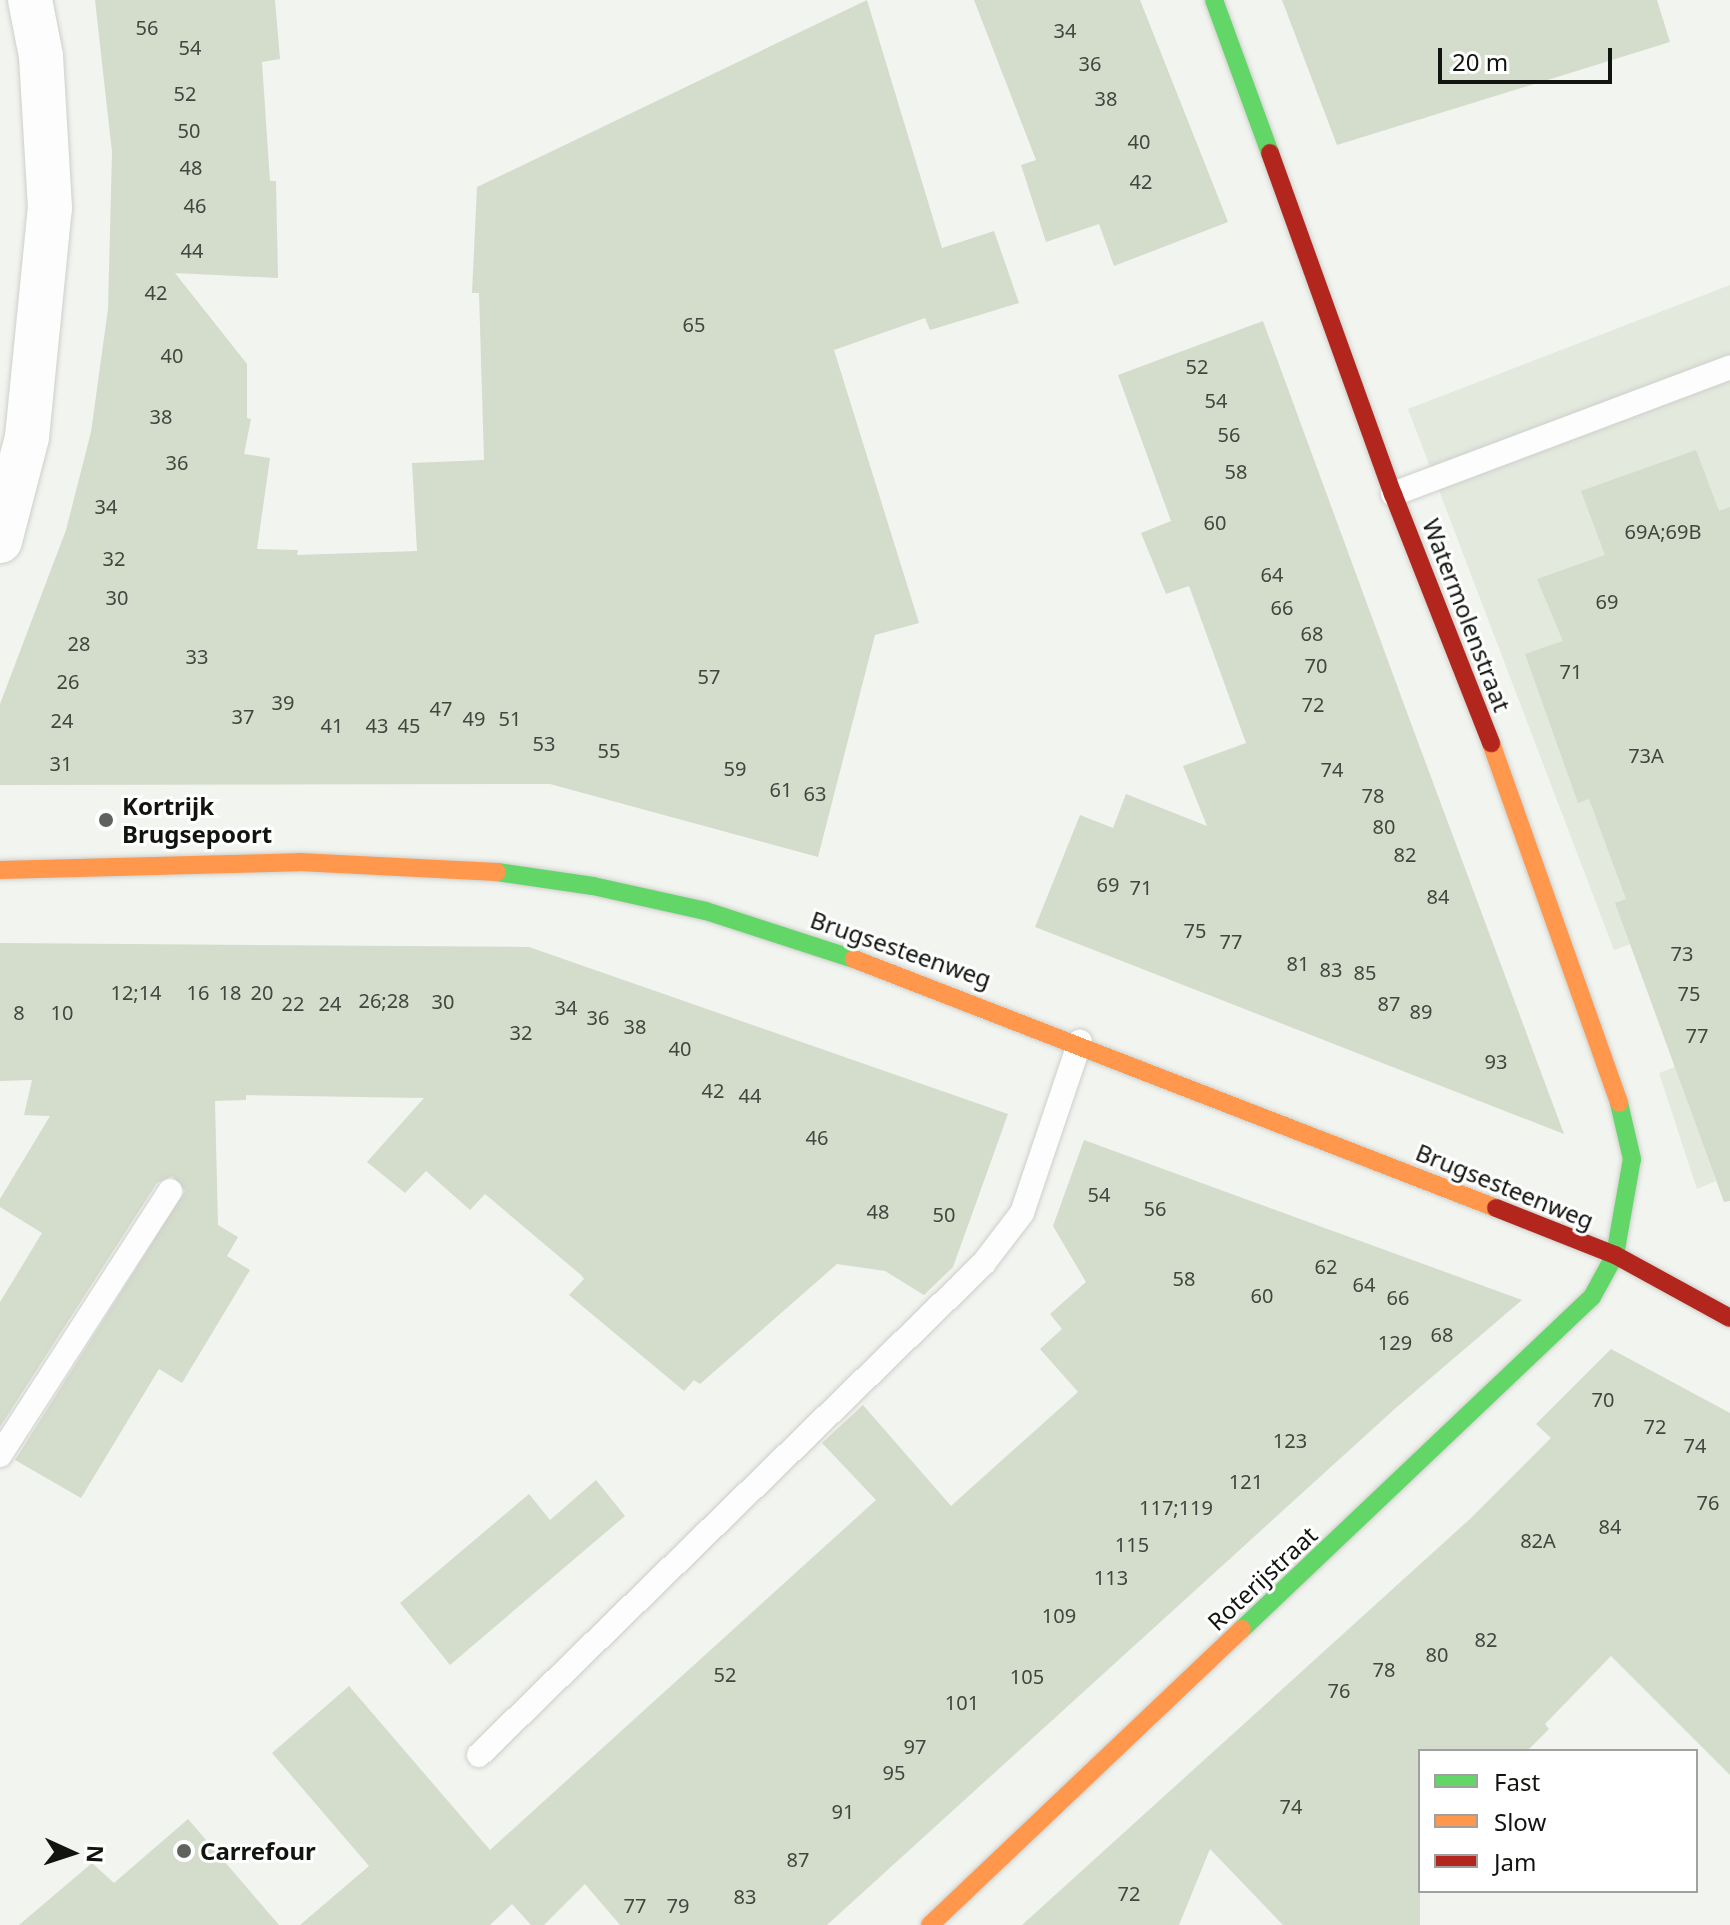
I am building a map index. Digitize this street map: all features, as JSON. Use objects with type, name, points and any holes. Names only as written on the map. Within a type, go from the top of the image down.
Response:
[{"type":"street","points":[[0,541],[27,437],[50,208],[41,56],[30,0]]},
{"type":"street","name":"Watermolenstraat","points":[[1214,0],[1393,494],[1517,809],[1626,1124],[1632,1159],[1615,1255]]},
{"type":"street","name":"Brugsesteenweg","points":[[0,870],[299,862],[459,867],[593,886],[804,940],[1080,1042],[1615,1255],[1730,1318]]},
{"type":"street","name":"Roterijstraat","points":[[930,1925],[1568,1322],[1592,1297],[1615,1255]]},
{"type":"lane","points":[[1393,494],[1730,367]]},
{"type":"lane","points":[[479,1755],[983,1264],[1022,1213],[1080,1042]]},
{"type":"lane","points":[[0,1455],[170,1191]]},
{"type":"shaded area","points":[[1730,285],[1730,909],[1614,950],[1408,409]]},
{"type":"shaded area","points":[[1675,1067],[1716,1181],[1697,1189],[1659,1073]]},
{"type":"building","points":[[95,0],[275,0],[280,59],[262,62],[270,181],[276,181],[278,278],[175,273],[247,364],[247,418],[251,419],[244,454],[270,458],[257,549],[298,550],[297,555],[417,551],[412,463],[484,460],[479,293],[472,293],[477,187],[867,0],[942,248],[994,231],[1019,303],[930,330],[925,318],[834,350],[919,623],[875,635],[818,857],[550,784],[0,785],[0,704],[66,530],[91,432],[108,309],[112,152]]},
{"type":"building","points":[[974,0],[1140,0],[1228,222],[1114,266],[1099,224],[1046,242],[1021,165],[1036,160]]},
{"type":"building","points":[[1282,0],[1657,0],[1670,42],[1337,145]]},
{"type":"building","points":[[1263,321],[1564,1134],[1035,927],[1080,815],[1113,828],[1126,794],[1207,826],[1183,766],[1246,743],[1189,586],[1166,594],[1141,533],[1171,521],[1118,375]]},
{"type":"building","points":[[1696,450],[1719,511],[1730,507],[1730,1201],[1724,1202],[1615,903],[1626,899],[1589,799],[1578,803],[1525,654],[1563,641],[1537,579],[1605,555],[1581,491]]},
{"type":"building","points":[[0,943],[529,947],[1008,1114],[953,1267],[924,1295],[885,1271],[837,1264],[700,1384],[694,1380],[684,1391],[569,1295],[584,1279],[581,1275],[485,1194],[470,1210],[426,1171],[405,1193],[367,1162],[424,1098],[246,1095],[246,1100],[215,1101],[218,1225],[238,1237],[227,1256],[250,1270],[182,1383],[159,1369],[81,1498],[15,1460],[185,1191],[172,1176],[157,1183],[0,1427],[0,1302],[42,1233],[0,1207],[0,1199],[50,1116],[24,1115],[32,1080],[0,1081]]},
{"type":"building","points":[[1084,1140],[1522,1300],[1398,1406],[827,1925],[620,1925],[585,1884],[544,1925],[531,1925],[512,1904],[490,1925],[300,1925],[369,1866],[272,1753],[349,1686],[490,1850],[876,1500],[822,1443],[863,1405],[951,1506],[1078,1392],[1040,1349],[1062,1329],[1050,1314],[1086,1282],[1053,1226]]},
{"type":"building","points":[[1611,1349],[1730,1413],[1730,1775],[1611,1656],[1545,1724],[1549,1729],[1529,1749],[1418,1749],[1420,1925],[1283,1925],[1210,1849],[1179,1925],[1022,1925],[1471,1518],[1551,1438],[1536,1424]]},
{"type":"building","points":[[596,1480],[625,1516],[450,1665],[400,1603],[529,1494],[550,1520]]},
{"type":"building","name":"Carrefour","points":[[188,1819],[279,1925],[19,1925],[92,1863],[114,1883]]},
{"type":"traffic: fast","points":[[1214,0],[1270,153]]},
{"type":"traffic: fast","points":[[497,872],[593,886],[706,911],[854,959]]},
{"type":"traffic: fast","points":[[1242,1629],[1592,1297],[1615,1255],[1632,1159],[1619,1103]]},
{"type":"traffic: slow","points":[[1491,743],[1619,1103]]},
{"type":"traffic: slow","points":[[0,870],[299,862],[497,872]]},
{"type":"traffic: slow","points":[[854,959],[1496,1208]]},
{"type":"traffic: slow","points":[[930,1925],[1242,1629]]},
{"type":"traffic: jam","points":[[1270,153],[1393,494],[1491,743]]},
{"type":"traffic: jam","points":[[1496,1208],[1615,1255],[1730,1318]]},
{"type":"place","name":"Kortrijk Brugsepoort","points":[[106,820]]},
{"type":"place","name":"Carrefour","points":[[184,1851]]}]
